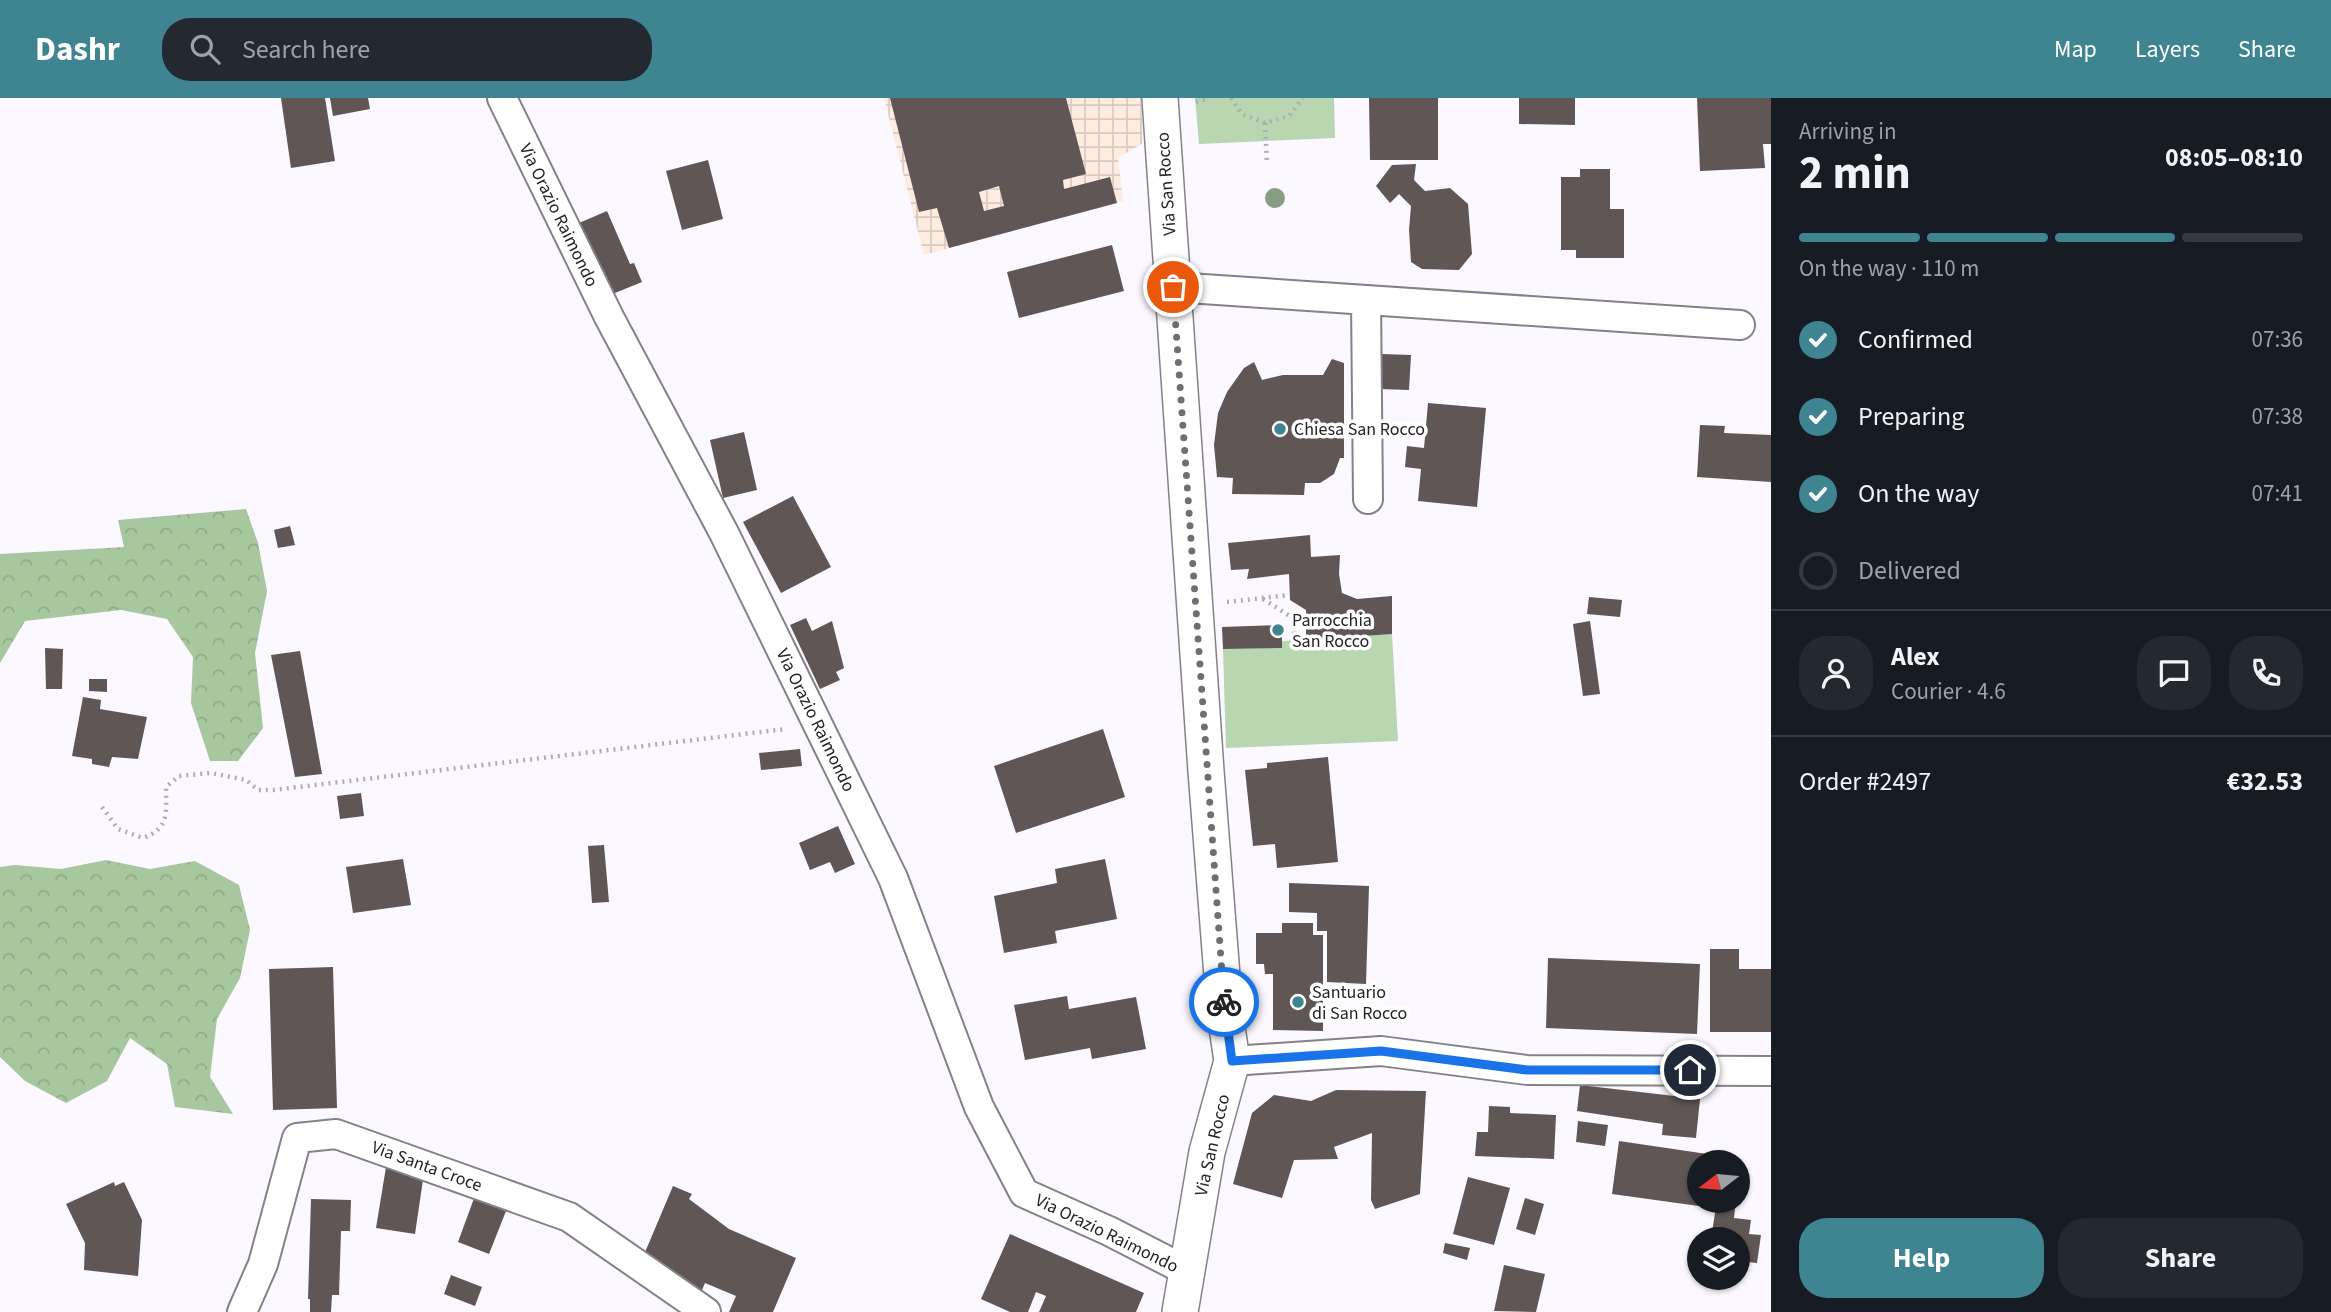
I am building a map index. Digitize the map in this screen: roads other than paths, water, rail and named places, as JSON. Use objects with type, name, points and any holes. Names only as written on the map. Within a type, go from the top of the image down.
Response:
[{"type":"street","name":"Via Orazio Raimondo","points":[[502,98],[603,304],[724,533],[892,878],[979,1107],[1024,1193],[1109,1231],[1187,1271]]},
{"type":"street","name":"Via San Rocco","points":[[1160,98],[1222,974],[1232,1061],[1206,1152],[1180,1312]]},
{"type":"street","points":[[1173,287],[1740,326]]},
{"type":"street","points":[[1366,300],[1368,499]]},
{"type":"street","points":[[1232,1061],[1381,1051],[1527,1070],[1771,1070]]},
{"type":"street","name":"Via Santa Croce","points":[[242,1312],[263,1264],[297,1138],[336,1134],[569,1217],[706,1312]]},
{"type":"place","name":"Chiesa San Rocco","points":[[1280,429]]},
{"type":"place","name":"Parrocchia San Rocco","points":[[1278,630]]},
{"type":"place","name":"Santuario di San Rocco","points":[[1298,1002]]}]
